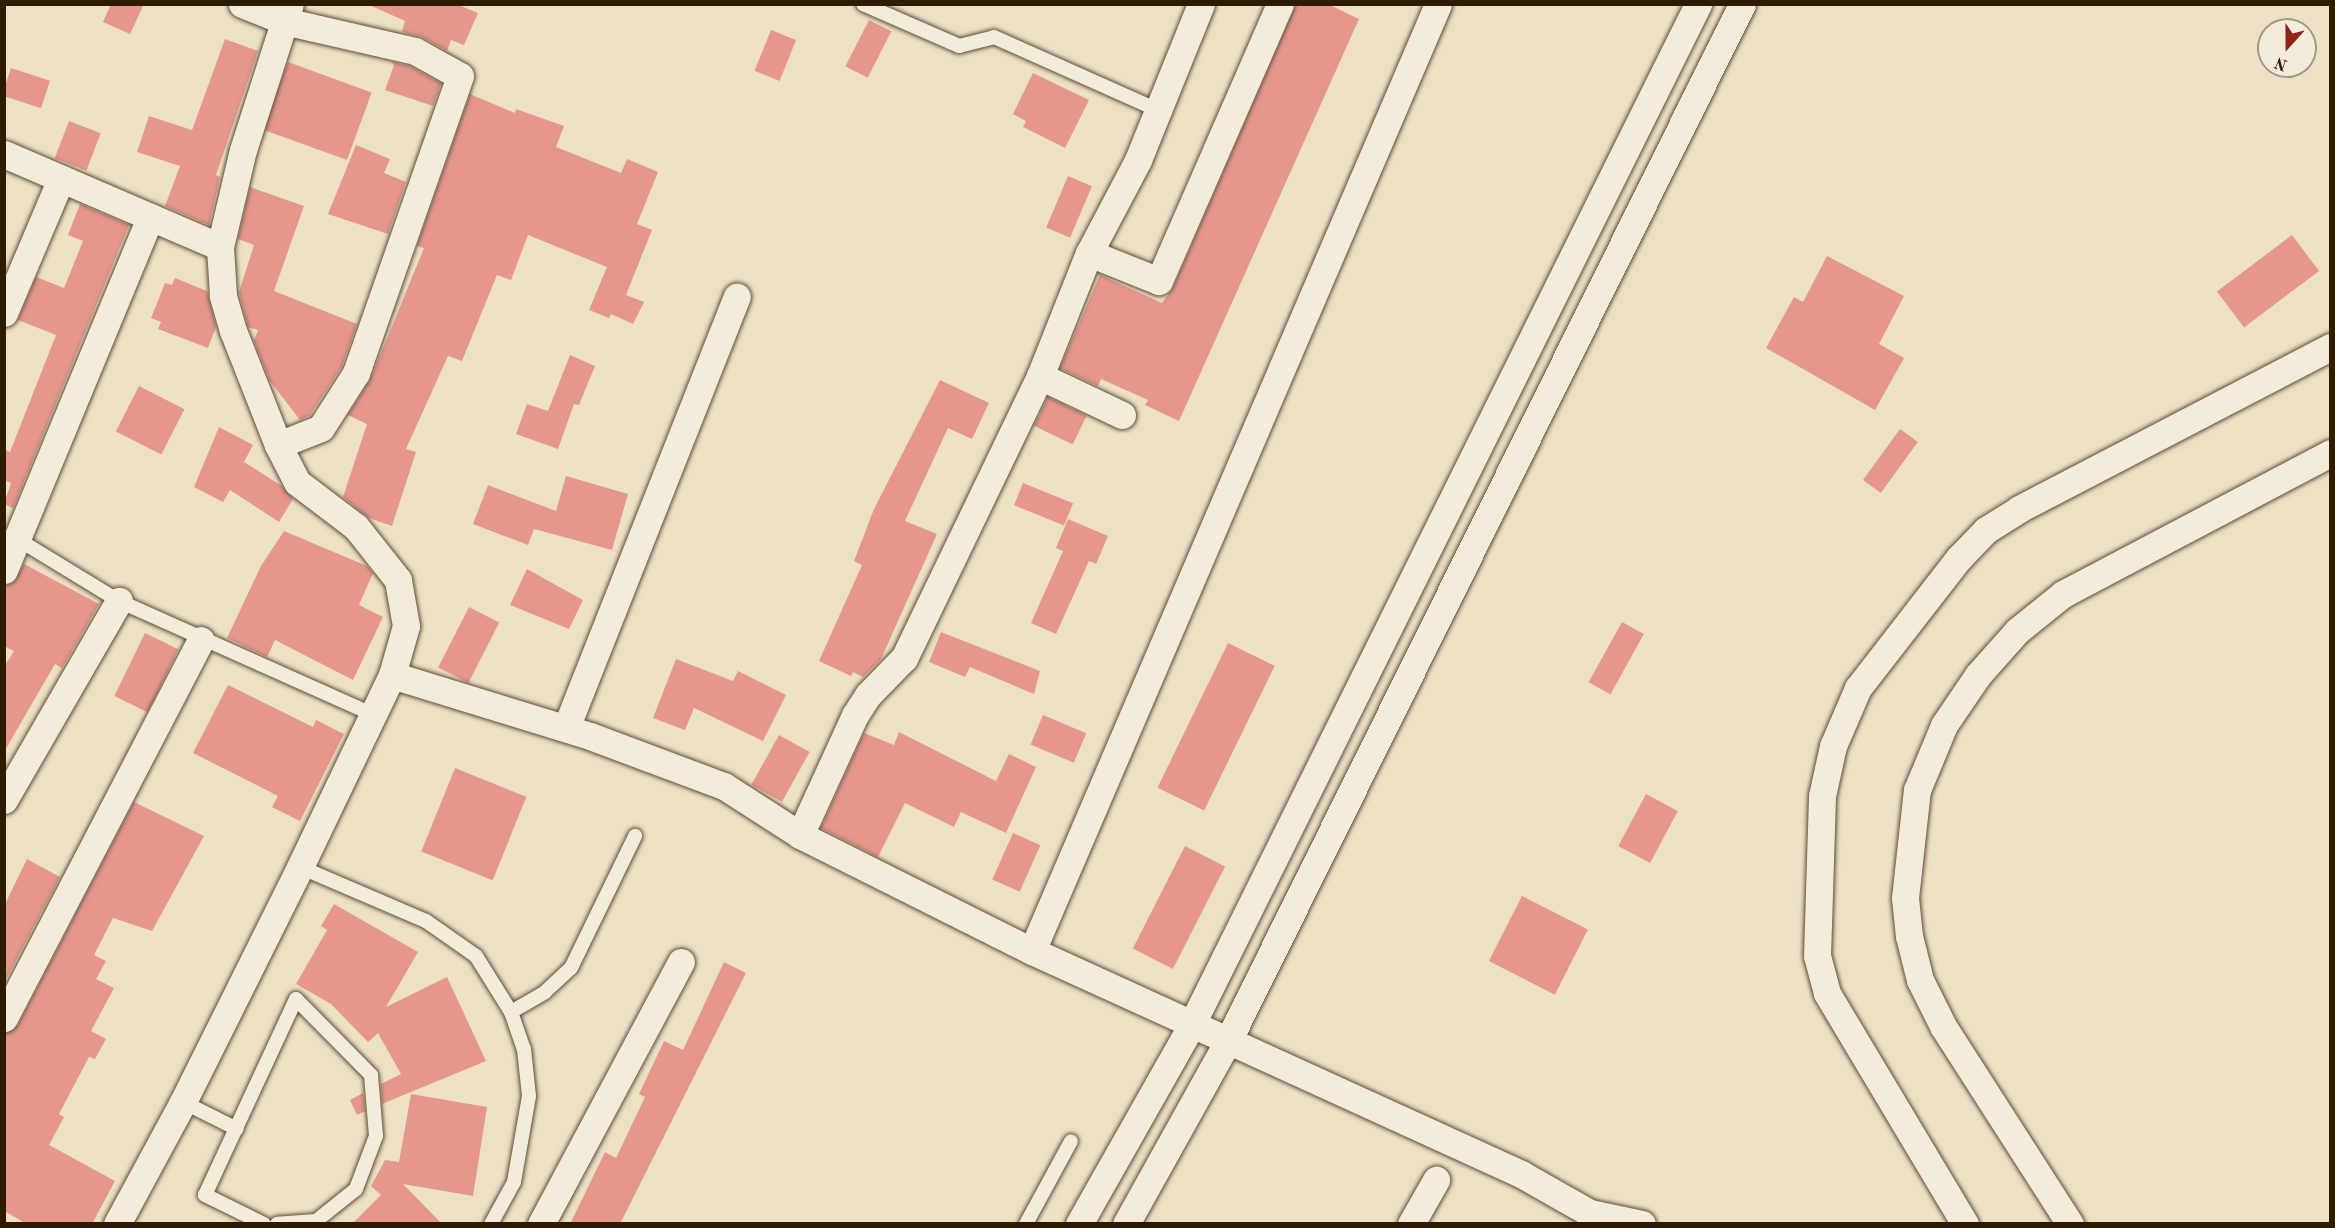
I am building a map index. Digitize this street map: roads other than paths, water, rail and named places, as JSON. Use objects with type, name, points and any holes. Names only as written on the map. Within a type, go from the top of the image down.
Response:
[{"type":"street","points":[[242,4],[287,13],[415,51],[460,76],[356,373],[321,428],[278,445]]},
{"type":"street","points":[[800,835],[855,715],[868,695],[904,658],[1040,376],[1089,253],[1138,159],[1201,4]]},
{"type":"street","points":[[1089,253],[1159,281],[1280,4]]},
{"type":"street","points":[[1032,951],[1438,4]]},
{"type":"street","points":[[1079,1224],[1192,1024],[1698,4]]},
{"type":"street","points":[[1126,1224],[1228,1041],[1742,4]]},
{"type":"street","points":[[117,1224],[183,1102],[300,867],[392,675],[406,626],[398,580],[356,527],[297,482],[278,445],[233,331],[223,295],[220,247],[243,150],[287,13]]},
{"type":"street","points":[[4,154],[220,247]]},
{"type":"street","points":[[4,313],[61,179]]},
{"type":"street","points":[[4,570],[12,537],[150,217]]},
{"type":"street","points":[[566,728],[737,297]]},
{"type":"street","points":[[1965,1224],[1827,993],[1817,956],[1822,796],[1833,746],[1858,688],[1959,558],[1986,530],[2019,509],[2331,347]]},
{"type":"street","points":[[1040,376],[1122,415]]},
{"type":"street","points":[[2070,1224],[1943,1026],[1920,980],[1909,936],[1905,898],[1917,790],[1944,725],[1978,675],[2017,632],[2063,594],[2331,453]]},
{"type":"street","points":[[4,800],[119,601]]},
{"type":"street","points":[[4,1018],[201,640]]},
{"type":"street","points":[[392,675],[566,728],[724,786],[800,835],[1032,951],[1521,1174],[1590,1213],[1642,1224]]},
{"type":"street","points":[[541,1224],[681,962]]},
{"type":"street","points":[[1412,1224],[1436,1180]]},
{"type":"lane","points":[[863,4],[959,46],[994,37],[1158,110]]},
{"type":"lane","points":[[12,537],[119,601],[201,640],[372,714]]},
{"type":"lane","points":[[511,1012],[545,992],[571,968],[635,836]]},
{"type":"lane","points":[[300,867],[426,921],[476,956],[511,1012],[524,1049],[529,1096],[514,1182],[491,1224]]},
{"type":"lane","points":[[264,1224],[205,1195],[296,999],[371,1074],[375,1136],[356,1189],[316,1221],[277,1224]]},
{"type":"lane","points":[[183,1102],[237,1129]]},
{"type":"lane","points":[[1026,1224],[1071,1141]]}]
